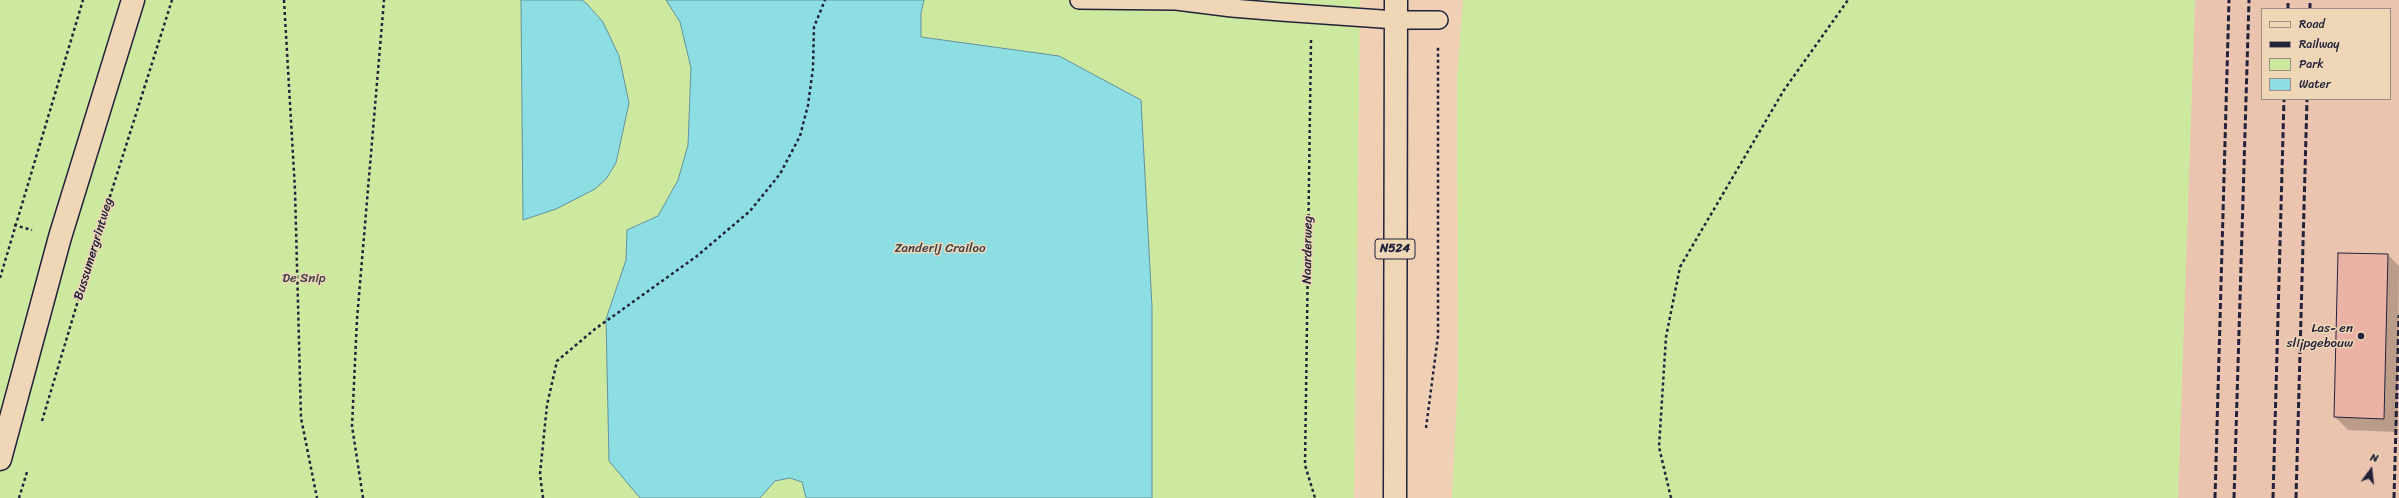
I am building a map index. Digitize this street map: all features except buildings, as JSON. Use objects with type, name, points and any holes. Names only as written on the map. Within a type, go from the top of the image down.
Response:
[{"type":"street","points":[[0,459],[60,237],[133,0]]},
{"type":"street","name":"N524","points":[[1394,498],[1396,10]]},
{"type":"lane","points":[[1078,0],[1176,1],[1227,4],[1311,14],[1396,10],[1439,20]]},
{"type":"path","points":[[0,278],[83,0]]},
{"type":"path","name":"Bussumergrintweg","points":[[42,422],[97,239],[172,0]]},
{"type":"path","points":[[284,0],[295,190],[301,418],[317,498]]},
{"type":"path","points":[[363,498],[352,418],[358,319],[384,0]]},
{"type":"path","points":[[543,498],[540,474],[547,405],[557,361],[595,329],[697,256],[745,216],[780,174],[800,136],[808,105],[814,27],[825,0]]},
{"type":"path","points":[[1671,498],[1659,447],[1666,337],[1680,267],[1784,90],[1848,0]]},
{"type":"path","name":"Naarderweg","points":[[1311,14],[1305,465],[1314,498]]},
{"type":"path","points":[[1426,435],[1438,336],[1439,20]]},
{"type":"path","points":[[19,498],[28,468]]},
{"type":"shaded area","points":[[2195,0],[2399,0],[2399,498],[2178,498]]},
{"type":"green space","name":"Zanderij Crailoo","points":[[0,0],[1360,0],[1354,498],[0,498]]},
{"type":"green space","points":[[1463,0],[2195,0],[2178,498],[1452,498],[1458,379],[1457,78]]},
{"type":"water","points":[[521,0],[582,0],[587,4],[603,22],[619,56],[629,103],[616,163],[606,179],[595,189],[556,209],[523,220]]},
{"type":"water","points":[[666,0],[924,0],[921,13],[921,37],[1059,56],[1141,100],[1152,307],[1152,498],[806,498],[802,482],[790,478],[775,481],[760,498],[640,498],[609,461],[606,319],[626,260],[627,230],[658,216],[678,180],[688,145],[691,68],[680,22]]},
{"type":"railway","points":[[2215,498],[2229,0]]},
{"type":"railway","points":[[2234,498],[2249,0]]},
{"type":"railway","points":[[2288,0],[2288,8]]},
{"type":"railway","points":[[2310,0],[2310,8]]},
{"type":"railway","points":[[2273,498],[2284,100]]},
{"type":"railway","points":[[2296,498],[2307,100]]},
{"type":"railway","points":[[2394,498],[2399,315]]},
{"type":"place","name":"Las- en slijpgebouw","points":[[2361,336]]},
{"type":"park label","name":"De Snip","points":[[304,279]]}]
